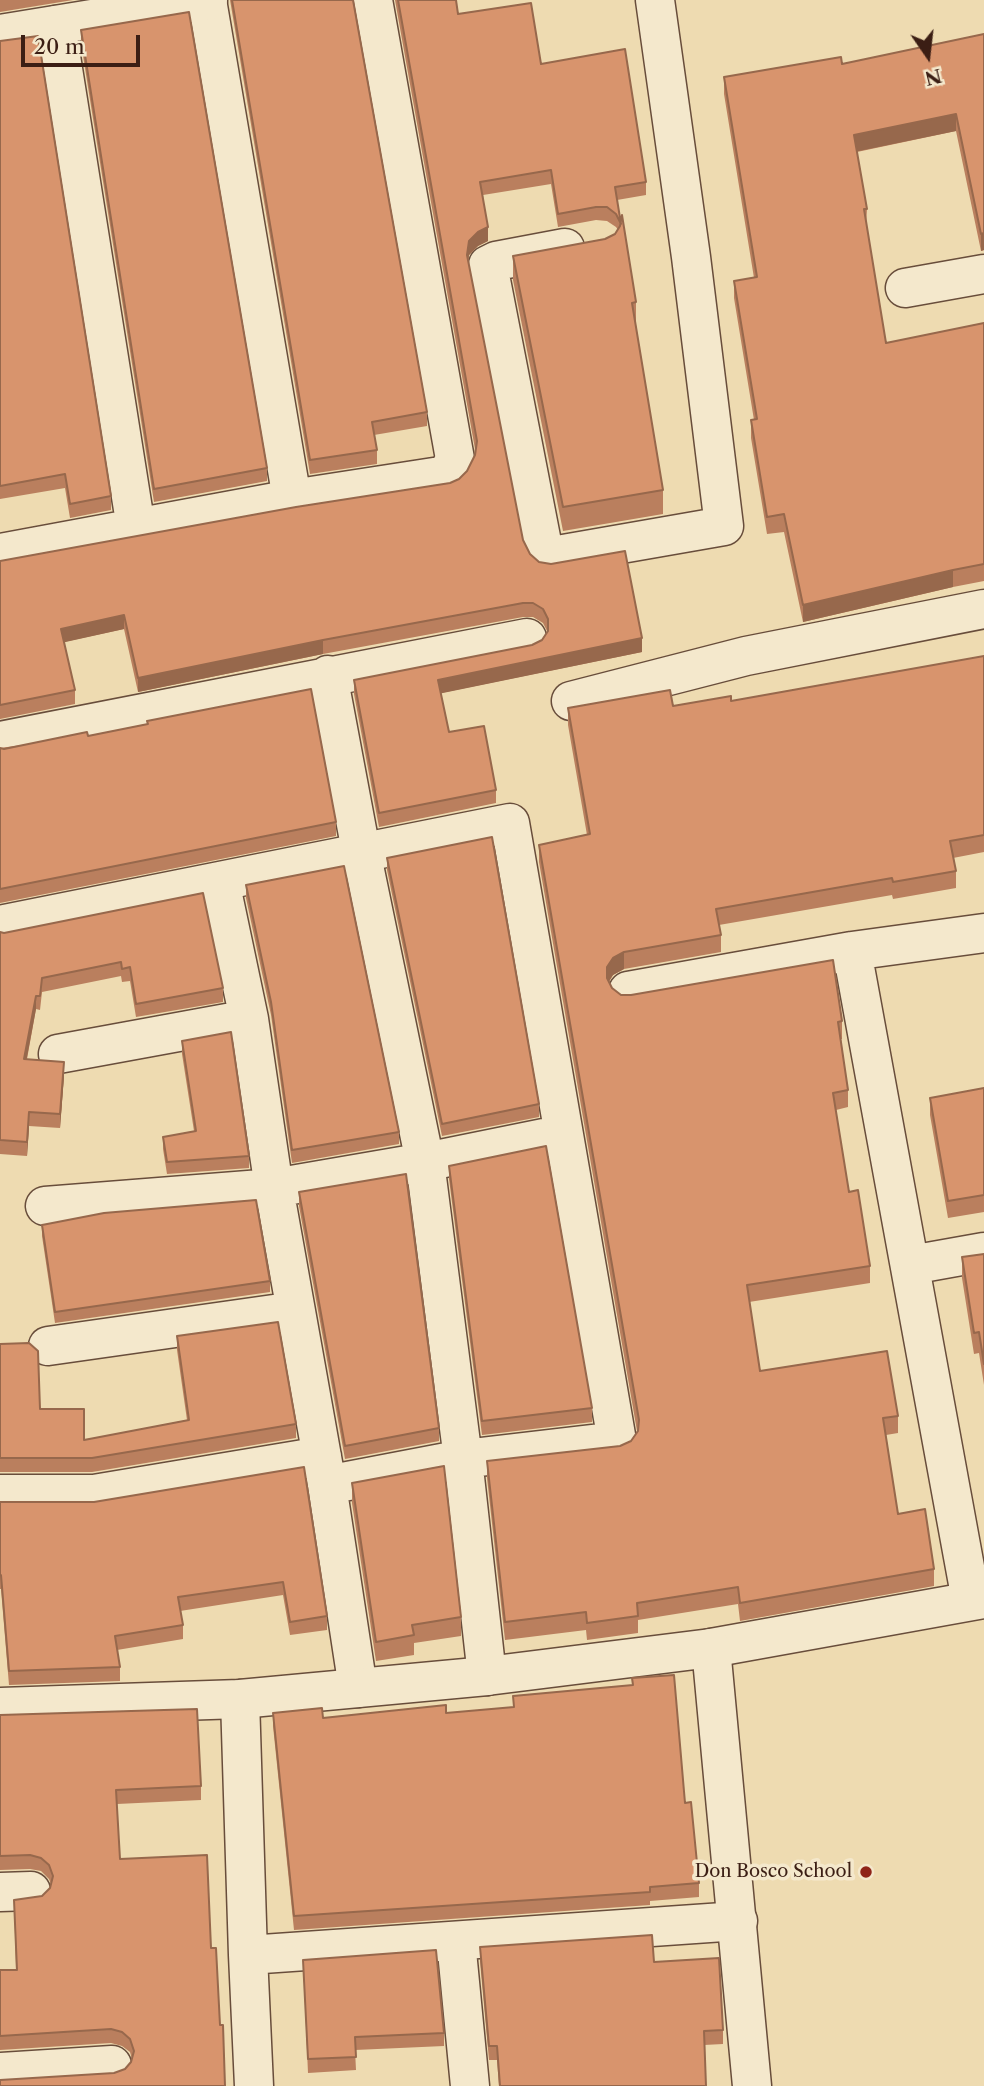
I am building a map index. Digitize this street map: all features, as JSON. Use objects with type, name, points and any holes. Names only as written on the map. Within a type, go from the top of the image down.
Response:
[{"type":"street","points":[[0,34],[207,0],[292,499]]},
{"type":"street","points":[[0,554],[292,499],[447,475],[455,459],[373,0]]},
{"type":"street","points":[[600,242],[496,261],[488,265],[544,550],[548,556],[724,526],[691,257],[655,0]]},
{"type":"street","points":[[56,25],[136,528]]},
{"type":"street","points":[[905,288],[984,274]]},
{"type":"street","points":[[571,701],[746,656],[984,609]]},
{"type":"street","points":[[0,741],[527,638]]},
{"type":"street","points":[[328,675],[425,1162],[463,1459],[487,1676]]},
{"type":"street","points":[[0,1494],[94,1494],[463,1459],[617,1441],[510,823],[220,881],[4,934]]},
{"type":"street","points":[[220,881],[249,1018],[274,1188],[324,1471],[358,1688]]},
{"type":"street","points":[[628,991],[852,951],[984,933]]},
{"type":"street","points":[[0,1707],[240,1699],[487,1676],[712,1648],[978,1599],[852,951]]},
{"type":"street","points":[[58,1054],[249,1018]]},
{"type":"street","points":[[45,1206],[274,1188],[425,1162],[563,1134]]},
{"type":"street","points":[[911,1265],[984,1252]]},
{"type":"street","points":[[48,1346],[295,1311]]},
{"type":"street","points":[[712,1648],[752,2086]]},
{"type":"street","points":[[240,1699],[254,2086]]},
{"type":"street","points":[[248,1955],[738,1921]]},
{"type":"street","points":[[456,1941],[470,2086]]},
{"type":"street","points":[[0,2072],[112,2065]]},
{"type":"building","points":[[232,0],[353,0],[427,412],[372,422],[377,450],[310,460]]},
{"type":"building","points":[[398,0],[456,0],[458,14],[531,3],[541,64],[625,49],[646,182],[615,187],[621,224],[616,214],[607,207],[558,214],[551,170],[480,182],[488,227],[469,241],[467,255],[523,540],[530,554],[539,562],[551,564],[625,551],[642,638],[438,680],[449,732],[484,726],[496,790],[379,813],[354,680],[532,645],[542,640],[548,631],[548,619],[543,609],[533,603],[523,603],[138,678],[124,615],[61,629],[75,690],[0,705],[0,561],[296,507],[450,483],[467,471],[475,455],[477,441]]},
{"type":"building","points":[[189,12],[267,468],[154,489],[81,30]]},
{"type":"building","points":[[984,34],[984,233],[981,234],[956,114],[854,135],[886,343],[984,323],[984,564],[803,605],[784,514],[767,517],[751,420],[757,419],[734,281],[757,277],[724,77],[841,57],[842,64]]},
{"type":"building","points":[[38,36],[111,496],[70,504],[65,474],[0,486],[0,41]]},
{"type":"building","points":[[622,215],[636,302],[632,303],[663,490],[563,507],[513,256],[605,239],[615,234]]},
{"type":"building","points":[[984,656],[984,835],[950,841],[956,871],[893,882],[892,878],[716,909],[721,935],[624,952],[613,958],[607,967],[607,978],[612,988],[621,995],[631,995],[833,960],[842,1021],[838,1022],[848,1090],[833,1093],[849,1192],[858,1190],[870,1266],[747,1285],[760,1371],[887,1351],[898,1416],[883,1418],[898,1514],[925,1509],[934,1569],[740,1603],[738,1587],[637,1603],[638,1616],[587,1623],[586,1612],[505,1622],[487,1461],[620,1446],[631,1441],[638,1431],[639,1420],[539,845],[590,834],[568,708],[670,690],[673,706],[731,696],[731,701]]},
{"type":"building","points":[[311,689],[336,822],[0,889],[0,748],[87,732],[88,736],[148,724],[147,721]]},
{"type":"building","points":[[492,837],[539,1104],[442,1124],[387,858]]},
{"type":"building","points":[[344,866],[399,1132],[292,1150],[271,1002],[246,885]]},
{"type":"building","points":[[203,893],[223,988],[136,1004],[130,967],[122,969],[121,962],[42,978],[24,1059],[64,1062],[60,1114],[29,1112],[27,1142],[0,1140],[0,932]]},
{"type":"building","points":[[231,1032],[249,1156],[167,1162],[163,1137],[196,1131],[182,1041]]},
{"type":"building","points":[[984,1088],[984,1195],[948,1201],[930,1098]]},
{"type":"building","points":[[546,1146],[592,1408],[482,1421],[449,1166]]},
{"type":"building","points":[[406,1174],[439,1428],[345,1446],[299,1192]]},
{"type":"building","points":[[256,1200],[270,1281],[55,1312],[42,1225],[104,1213]]},
{"type":"building","points":[[984,1254],[984,1364],[979,1332],[974,1333],[962,1257]]},
{"type":"building","points":[[278,1322],[296,1424],[92,1458],[0,1458],[0,1344],[29,1343],[38,1351],[40,1409],[84,1409],[84,1440],[189,1420],[177,1336]]},
{"type":"building","points":[[444,1466],[461,1617],[412,1625],[414,1635],[376,1642],[352,1483]]},
{"type":"building","points":[[304,1467],[327,1616],[290,1622],[283,1582],[178,1597],[183,1625],[115,1636],[120,1667],[9,1671],[0,1575],[0,1502],[94,1502]]},
{"type":"building","points":[[674,1675],[685,1803],[691,1802],[699,1883],[650,1887],[650,1892],[294,1916],[273,1713],[322,1708],[323,1718],[446,1705],[446,1713],[514,1707],[513,1696],[633,1685],[632,1678]]},
{"type":"building","points":[[197,1709],[201,1786],[116,1790],[120,1859],[207,1855],[211,1948],[216,1948],[225,2086],[0,2086],[0,2080],[114,2073],[125,2069],[131,2062],[134,2051],[130,2039],[122,2032],[111,2029],[0,2036],[0,1970],[17,1970],[14,1900],[42,1896],[50,1888],[53,1876],[49,1865],[41,1858],[30,1855],[0,1856],[0,1715]]},
{"type":"building","points":[[652,1935],[654,1962],[719,1958],[723,2030],[704,2031],[706,2086],[500,2086],[497,2046],[489,2046],[480,1947]]},
{"type":"building","points":[[436,1950],[444,2033],[355,2037],[356,2057],[308,2059],[303,1960]]},
{"type":"place","name":"Don Bosco School","points":[[866,1872]]}]
